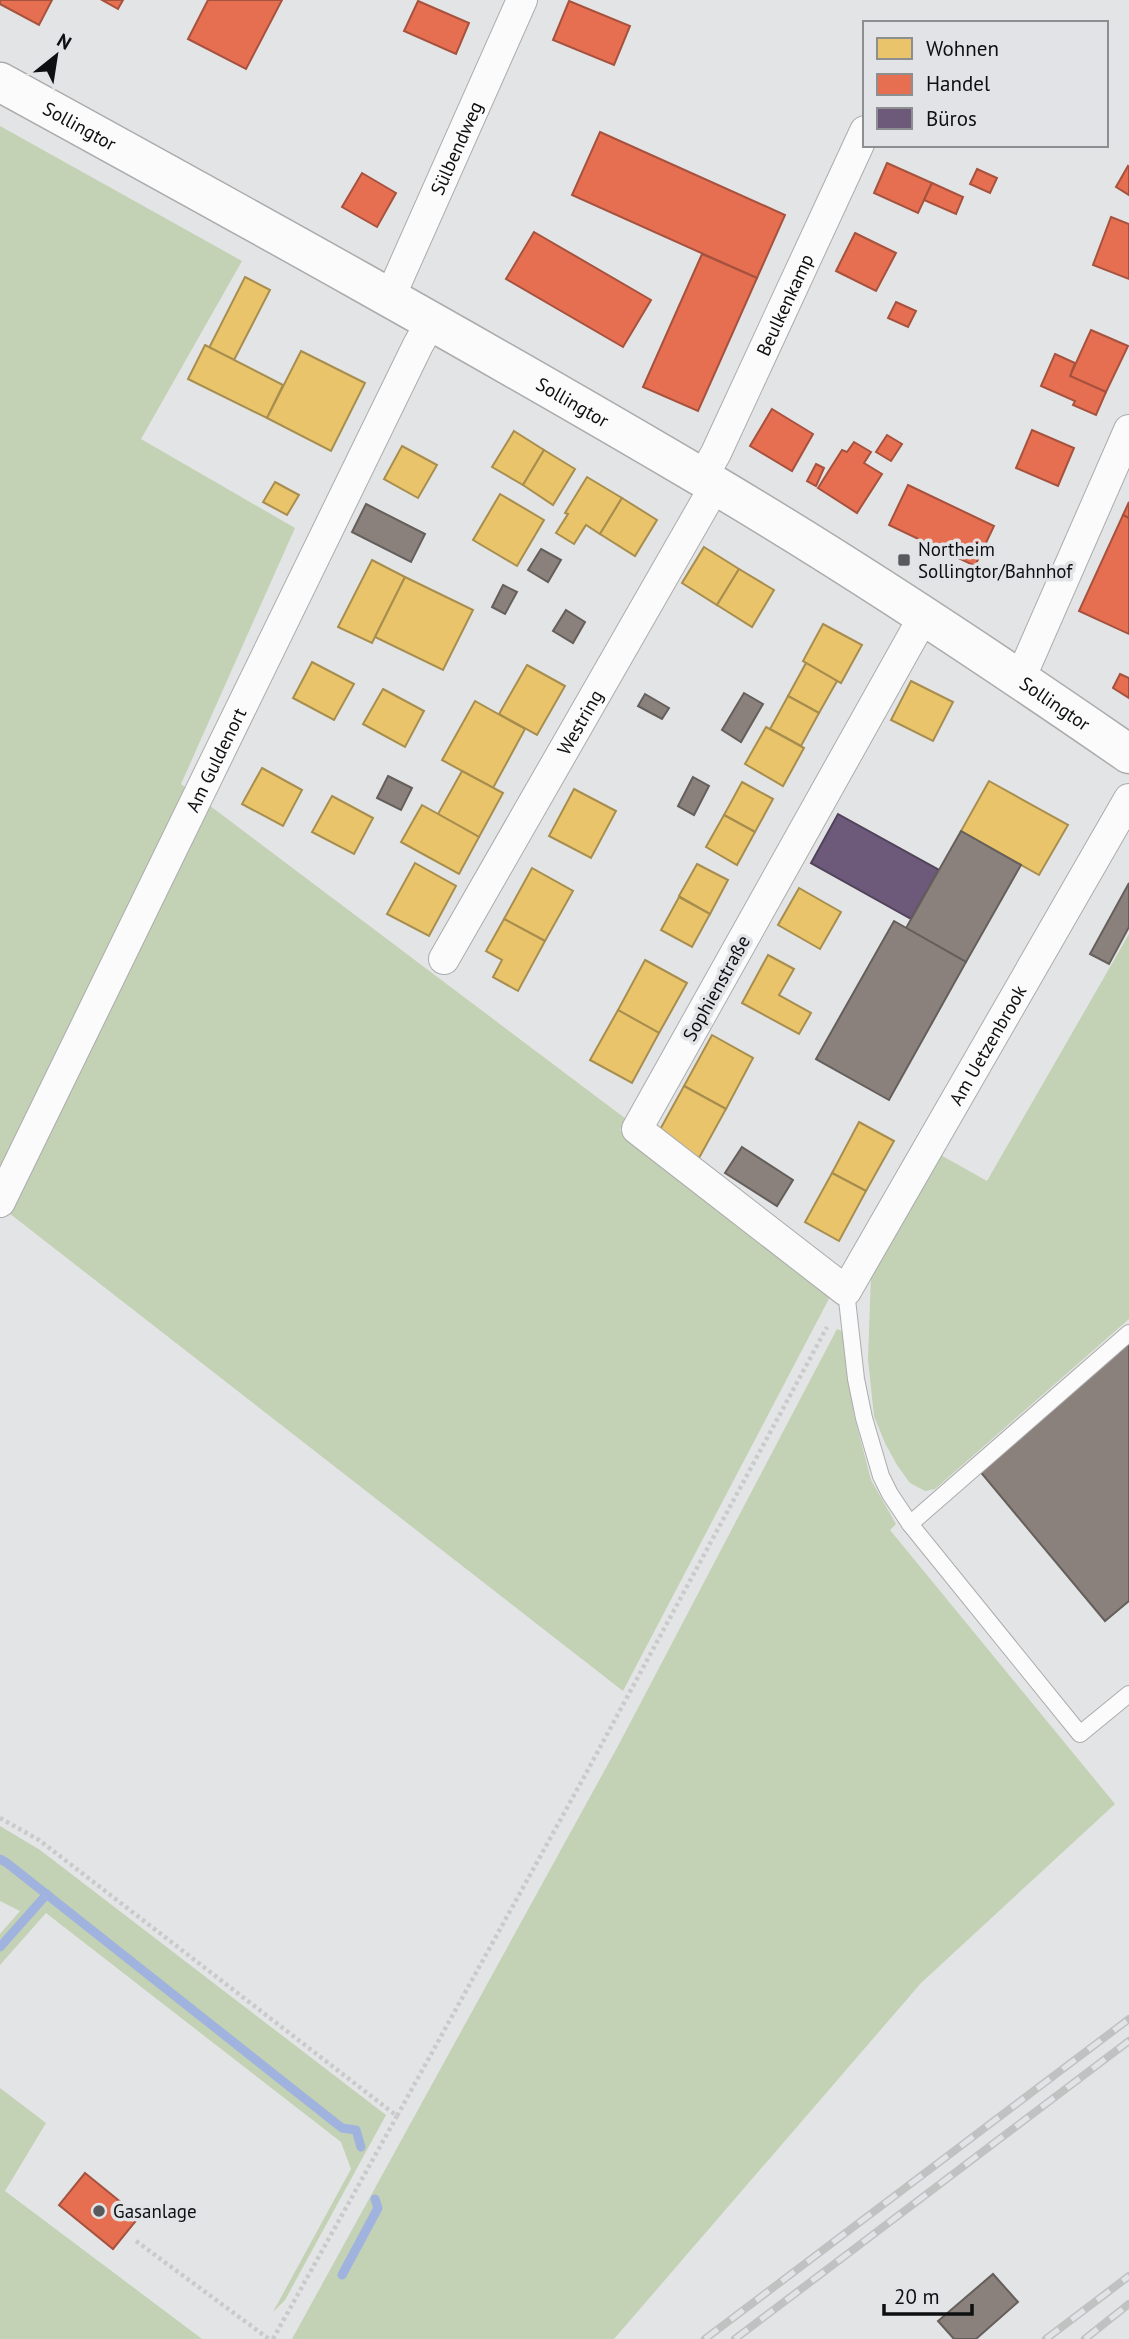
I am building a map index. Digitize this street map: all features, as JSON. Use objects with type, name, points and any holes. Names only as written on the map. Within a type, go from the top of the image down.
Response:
[{"type":"main road","name":"Sollingtor","points":[[0,82],[432,320],[709,482],[924,616],[1129,754]]},
{"type":"street","name":"Sülbendweg","points":[[390,298],[522,0]]},
{"type":"street","name":"Beulkenkamp","points":[[709,482],[716,453],[863,135]]},
{"type":"street","name":"Am Guldenort","points":[[0,1202],[432,320]]},
{"type":"street","points":[[1020,679],[1129,430]]},
{"type":"street","name":"Westring","points":[[444,959],[709,482]]},
{"type":"street","name":"Sophienstraße","points":[[846,1291],[637,1129],[924,616]]},
{"type":"street","name":"Am Uetzenbrook","points":[[846,1291],[1129,799]]},
{"type":"lane","points":[[846,1291],[856,1379],[864,1418],[881,1476],[910,1524],[1080,1734],[1129,1694]]},
{"type":"lane","points":[[910,1524],[1129,1333]]},
{"type":"path","points":[[136,2241],[271,2339],[584,1777],[846,1291]]},
{"type":"path","points":[[0,1818],[39,1840],[397,2116]]},
{"type":"green space","points":[[0,126],[242,261],[141,439],[295,528],[181,784],[626,1119],[620,1130],[832,1293],[623,1691],[0,1206]]},
{"type":"green space","points":[[1129,934],[1129,1319],[935,1489],[925,1491],[910,1483],[897,1465],[874,1416],[868,1359],[871,1276],[937,1153],[987,1181]]},
{"type":"green space","points":[[837,1329],[842,1331],[854,1415],[871,1480],[896,1524],[890,1530],[1115,1804],[921,1983],[614,2339],[292,2339],[618,1746]]},
{"type":"green space","points":[[0,1826],[40,1850],[386,2115],[285,2300],[273,2312],[351,2169],[341,2142],[46,1913],[0,1965],[0,1934],[20,1911],[0,1901]]},
{"type":"green space","points":[[0,2088],[46,2123],[5,2191],[202,2339],[0,2339]]},
{"type":"building: Wohnen","points":[[245,277],[270,290],[234,360],[209,348]]},
{"type":"building: Wohnen","points":[[205,345],[283,385],[267,418],[188,379]]},
{"type":"building: Wohnen","points":[[301,351],[365,383],[331,451],[267,418]]},
{"type":"building: Wohnen","points":[[514,431],[544,450],[523,485],[492,467]]},
{"type":"building: Wohnen","points":[[402,446],[437,465],[418,498],[384,479]]},
{"type":"building: Wohnen","points":[[544,450],[575,469],[553,505],[523,485]]},
{"type":"building: Wohnen","points":[[587,477],[622,498],[600,534],[586,525],[574,544],[556,533]]},
{"type":"building: Wohnen","points":[[275,482],[299,495],[287,515],[263,502]]},
{"type":"building: Wohnen","points":[[500,494],[544,520],[517,566],[473,540]]},
{"type":"building: Wohnen","points":[[622,498],[657,520],[635,556],[600,534]]},
{"type":"building: Wohnen","points":[[704,547],[739,569],[717,605],[682,583]]},
{"type":"building: Wohnen","points":[[372,560],[405,577],[372,643],[338,627]]},
{"type":"building: Wohnen","points":[[739,569],[774,590],[752,627],[717,605]]},
{"type":"building: Wohnen","points":[[405,577],[473,610],[443,670],[375,637]]},
{"type":"building: Wohnen","points":[[823,624],[862,645],[841,683],[803,661]]},
{"type":"building: Wohnen","points":[[312,662],[354,684],[334,720],[293,698]]},
{"type":"building: Wohnen","points":[[806,663],[837,681],[819,713],[788,696]]},
{"type":"building: Wohnen","points":[[527,665],[565,686],[537,735],[499,714]]},
{"type":"building: Wohnen","points":[[911,681],[953,702],[933,741],[891,720]]},
{"type":"building: Wohnen","points":[[383,689],[424,711],[405,747],[363,724]]},
{"type":"building: Wohnen","points":[[788,696],[819,713],[801,746],[770,729]]},
{"type":"building: Wohnen","points":[[475,701],[525,729],[493,788],[442,760]]},
{"type":"building: Wohnen","points":[[766,727],[804,748],[783,786],[745,764]]},
{"type":"building: Wohnen","points":[[262,768],[302,790],[283,826],[242,804]]},
{"type":"building: Wohnen","points":[[462,771],[503,793],[479,837],[438,814]]},
{"type":"building: Wohnen","points":[[989,781],[1068,825],[1039,875],[961,831]]},
{"type":"building: Wohnen","points":[[742,782],[773,799],[755,832],[724,815]]},
{"type":"building: Wohnen","points":[[574,789],[616,811],[591,858],[549,836]]},
{"type":"building: Wohnen","points":[[332,796],[373,818],[354,854],[312,832]]},
{"type":"building: Wohnen","points":[[422,805],[479,837],[459,874],[401,842]]},
{"type":"building: Wohnen","points":[[724,815],[755,832],[737,865],[706,847]]},
{"type":"building: Wohnen","points":[[415,863],[456,886],[429,936],[387,914]]},
{"type":"building: Wohnen","points":[[697,864],[728,880],[710,914],[679,896]]},
{"type":"building: Wohnen","points":[[532,868],[573,891],[545,941],[504,919]]},
{"type":"building: Wohnen","points":[[799,888],[841,912],[820,949],[778,925]]},
{"type":"building: Wohnen","points":[[679,897],[710,914],[692,947],[661,930]]},
{"type":"building: Wohnen","points":[[504,919],[545,941],[518,991],[493,977],[502,960],[486,951]]},
{"type":"building: Wohnen","points":[[768,955],[794,969],[779,995],[811,1013],[799,1034],[742,1003]]},
{"type":"building: Wohnen","points":[[645,960],[687,983],[659,1033],[618,1010]]},
{"type":"building: Wohnen","points":[[618,1010],[659,1033],[632,1083],[590,1060]]},
{"type":"building: Wohnen","points":[[712,1035],[753,1058],[726,1109],[684,1086]]},
{"type":"building: Wohnen","points":[[684,1086],[726,1109],[699,1158],[657,1135]]},
{"type":"building: Wohnen","points":[[859,1122],[894,1141],[866,1191],[832,1173]]},
{"type":"building: Wohnen","points":[[832,1173],[866,1191],[839,1241],[805,1222]]},
{"type":"building: Handel","points":[[0,0],[52,0],[39,25],[0,4]]},
{"type":"building: Handel","points":[[102,0],[123,0],[118,9]]},
{"type":"building: Handel","points":[[208,0],[282,0],[246,69],[188,39]]},
{"type":"building: Handel","points":[[418,1],[469,23],[456,54],[404,31]]},
{"type":"building: Handel","points":[[569,1],[630,26],[614,65],[553,40]]},
{"type":"building: Handel","points":[[600,132],[785,215],[757,278],[572,195]]},
{"type":"building: Handel","points":[[887,163],[932,183],[918,213],[874,193]]},
{"type":"building: Handel","points":[[1129,167],[1129,195],[1116,187]]},
{"type":"building: Handel","points":[[977,169],[997,178],[990,193],[970,184]]},
{"type":"building: Handel","points":[[362,173],[396,193],[377,227],[342,207]]},
{"type":"building: Handel","points":[[932,183],[963,197],[956,214],[924,200]]},
{"type":"building: Handel","points":[[1111,217],[1129,224],[1129,279],[1093,265]]},
{"type":"building: Handel","points":[[534,232],[651,300],[623,347],[506,279]]},
{"type":"building: Handel","points":[[855,233],[896,253],[876,291],[836,271]]},
{"type":"building: Handel","points":[[702,254],[757,278],[698,411],[643,387]]},
{"type":"building: Handel","points":[[896,302],[916,311],[908,327],[888,318]]},
{"type":"building: Handel","points":[[1091,330],[1128,346],[1106,392],[1070,376]]},
{"type":"building: Handel","points":[[1055,354],[1075,363],[1070,376],[1106,392],[1096,415],[1073,405],[1075,401],[1041,386]]},
{"type":"building: Handel","points":[[772,409],[813,434],[792,471],[750,446]]},
{"type":"building: Handel","points":[[1032,430],[1074,448],[1058,486],[1016,468]]},
{"type":"building: Handel","points":[[887,435],[902,444],[891,461],[876,452]]},
{"type":"building: Handel","points":[[854,442],[871,452],[864,463],[882,474],[857,513],[818,488],[842,450],[847,452]]},
{"type":"building: Handel","points":[[816,464],[824,468],[816,486],[807,481]]},
{"type":"building: Handel","points":[[908,485],[994,526],[975,566],[889,525]]},
{"type":"building: Handel","points":[[1129,502],[1129,518],[1123,515]]},
{"type":"building: Handel","points":[[1123,515],[1129,518],[1129,634],[1079,611]]},
{"type":"building: Handel","points":[[1120,674],[1129,678],[1129,698],[1113,688]]},
{"type":"building: Handel","name":"Gasanlage","points":[[85,2173],[139,2217],[113,2249],[59,2205]]},
{"type":"building: Büros","points":[[838,814],[939,870],[911,919],[811,863]]},
{"type":"building: Industrie","points":[[366,504],[425,534],[411,562],[352,532]]},
{"type":"building: Industrie","points":[[541,549],[561,560],[548,582],[528,570]]},
{"type":"building: Industrie","points":[[503,585],[517,592],[505,614],[492,607]]},
{"type":"building: Industrie","points":[[566,610],[585,622],[573,643],[553,631]]},
{"type":"building: Industrie","points":[[744,693],[763,704],[741,742],[722,730]]},
{"type":"building: Industrie","points":[[645,694],[669,708],[662,719],[638,706]]},
{"type":"building: Industrie","points":[[388,776],[412,788],[401,810],[377,798]]},
{"type":"building: Industrie","points":[[693,777],[709,786],[694,815],[678,806]]},
{"type":"building: Industrie","points":[[961,831],[1021,865],[966,962],[906,928]]},
{"type":"building: Industrie","points":[[1129,883],[1129,927],[1109,964],[1090,954]]},
{"type":"building: Industrie","points":[[894,921],[966,962],[889,1100],[816,1059]]},
{"type":"building: Industrie","points":[[742,1147],[793,1180],[777,1206],[725,1173]]},
{"type":"building: Industrie","points":[[1129,1344],[1129,1601],[1105,1621],[978,1469]]},
{"type":"building: Industrie","points":[[993,2274],[1018,2302],[976,2339],[954,2339],[938,2321]]},
{"type":"waterway","points":[[0,1859],[342,2128],[356,2130],[361,2147]]},
{"type":"waterway","points":[[0,1947],[47,1894]]},
{"type":"waterway","points":[[342,2275],[378,2208],[375,2199]]},
{"type":"railway","points":[[705,2339],[1129,2019]]},
{"type":"railway","points":[[735,2339],[1129,2041]]},
{"type":"railway","points":[[1046,2339],[1129,2276]]},
{"type":"railway","points":[[1085,2339],[1129,2304]]},
{"type":"place","name":"Northeim Sollingtor/Bahnhof","points":[[904,560]]},
{"type":"place","name":"Gasanlage","points":[[99,2211]]}]
